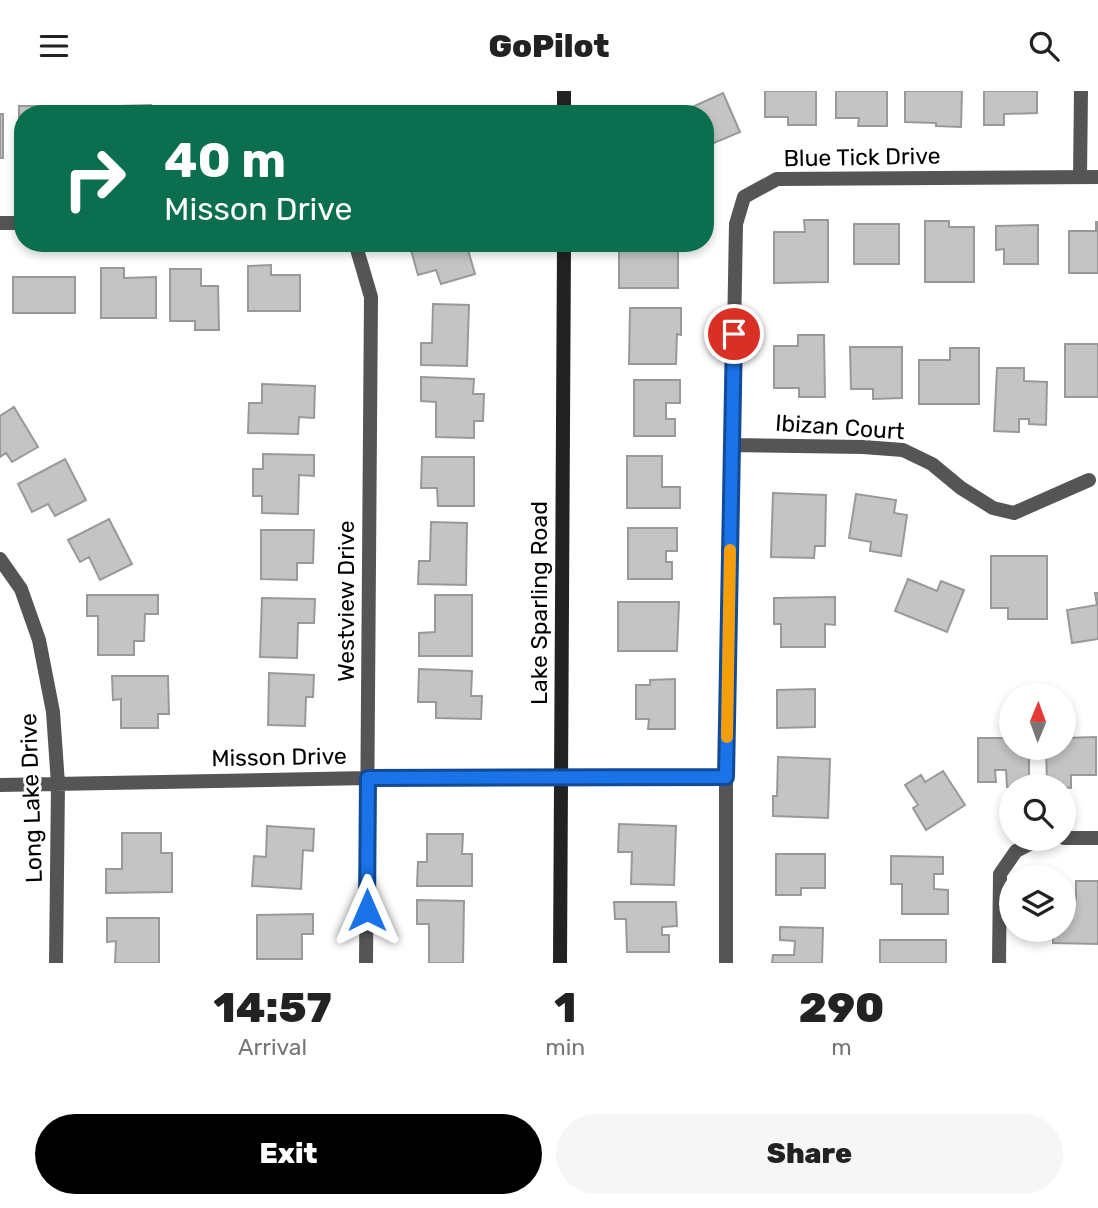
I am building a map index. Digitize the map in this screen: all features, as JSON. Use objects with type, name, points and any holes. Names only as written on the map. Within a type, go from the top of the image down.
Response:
[{"type":"street","points":[[1080,177],[1081,91]]},
{"type":"street","name":"Blue Tick Drive","points":[[726,963],[726,777],[736,224],[744,197],[777,179],[1098,177]]},
{"type":"street","name":"Westview Drive","points":[[358,252],[371,297],[366,963]]},
{"type":"street","name":"Lake Sparling Road","points":[[560,963],[564,252]]},
{"type":"street","name":"Ibizan Court","points":[[732,445],[903,450],[932,464],[961,488],[993,508],[1014,513],[1089,480]]},
{"type":"street","name":"Long Lake Drive","points":[[0,559],[21,589],[39,640],[54,712],[58,784],[56,963]]},
{"type":"street","name":"Misson Drive","points":[[0,785],[368,778],[726,777]]},
{"type":"street","points":[[1076,838],[1098,838]]},
{"type":"street","points":[[999,963],[1000,874],[1016,851]]},
{"type":"building","points":[[765,91],[816,91],[816,125],[788,125],[788,117],[765,117]]},
{"type":"building","points":[[836,91],[887,91],[887,126],[858,126],[859,118],[836,118]]},
{"type":"building","points":[[905,91],[962,91],[961,127],[905,122]]},
{"type":"building","points":[[984,91],[1037,91],[1037,113],[1004,114],[1004,125],[984,125]]},
{"type":"building","points":[[723,93],[740,132],[714,143],[714,105],[697,105]]},
{"type":"building","points":[[0,114],[3,114],[3,158],[0,158]]},
{"type":"building","points":[[804,220],[828,220],[828,282],[774,283],[774,232],[805,232]]},
{"type":"building","points":[[925,221],[949,221],[949,227],[974,227],[974,282],[925,282]]},
{"type":"building","points":[[1096,222],[1098,273],[1069,273],[1069,231],[1096,231]]},
{"type":"building","points":[[854,224],[899,224],[899,264],[854,264]]},
{"type":"building","points":[[1038,225],[1038,264],[1004,264],[1004,249],[996,250],[996,226]]},
{"type":"building","points":[[412,252],[469,252],[475,274],[441,284],[436,270],[418,275]]},
{"type":"building","points":[[619,252],[678,252],[678,288],[619,288]]},
{"type":"building","points":[[271,265],[271,275],[300,275],[300,311],[248,311],[248,266]]},
{"type":"building","points":[[101,268],[124,268],[124,278],[156,277],[156,318],[101,318]]},
{"type":"building","points":[[170,269],[201,269],[201,286],[218,286],[219,330],[195,330],[195,321],[170,321]]},
{"type":"building","points":[[13,277],[75,277],[75,313],[13,313]]},
{"type":"building","points":[[433,304],[469,305],[467,366],[421,365],[421,343],[432,343]]},
{"type":"building","points":[[630,308],[681,308],[681,335],[677,334],[676,364],[629,364]]},
{"type":"building","points":[[798,335],[824,335],[825,397],[799,397],[799,388],[774,388],[774,346],[798,346]]},
{"type":"building","points":[[1065,344],[1098,344],[1098,397],[1065,397]]},
{"type":"building","points":[[850,347],[902,347],[902,398],[873,399],[873,389],[851,389]]},
{"type":"building","points":[[950,348],[979,348],[979,404],[919,404],[919,360],[950,360]]},
{"type":"building","points":[[997,368],[1024,368],[1024,381],[1047,382],[1046,425],[1029,424],[1029,419],[1019,419],[1019,432],[994,431]]},
{"type":"building","points":[[421,377],[474,379],[473,394],[484,394],[483,421],[474,421],[474,438],[436,437],[436,402],[421,401]]},
{"type":"building","points":[[634,380],[680,380],[680,403],[666,403],[666,419],[675,419],[675,436],[634,436]]},
{"type":"building","points":[[262,384],[315,386],[314,418],[299,417],[298,434],[248,433],[249,403],[262,403]]},
{"type":"building","points":[[14,407],[38,447],[12,462],[6,453],[0,457],[0,416]]},
{"type":"building","points":[[263,454],[314,455],[314,476],[299,475],[298,514],[262,513],[262,496],[253,496],[253,469],[263,469]]},
{"type":"building","points":[[627,456],[662,456],[662,487],[680,487],[680,508],[627,508]]},
{"type":"building","points":[[422,457],[474,457],[474,506],[438,506],[437,488],[421,488]]},
{"type":"building","points":[[65,459],[86,500],[55,516],[48,504],[32,512],[18,484]]},
{"type":"building","points":[[773,493],[826,495],[825,546],[815,546],[814,558],[771,557]]},
{"type":"building","points":[[856,494],[896,500],[894,513],[907,515],[901,556],[870,551],[871,542],[849,538]]},
{"type":"building","points":[[109,519],[132,564],[100,580],[89,557],[80,562],[68,540]]},
{"type":"building","points":[[431,522],[467,523],[466,585],[418,584],[419,561],[430,561]]},
{"type":"building","points":[[628,528],[677,528],[677,551],[666,551],[666,562],[672,562],[672,579],[628,579]]},
{"type":"building","points":[[261,530],[314,530],[313,563],[297,563],[297,580],[261,579]]},
{"type":"building","points":[[991,556],[1047,556],[1047,619],[1008,619],[1008,608],[991,608]]},
{"type":"building","points":[[908,579],[937,591],[941,581],[964,590],[947,632],[895,611]]},
{"type":"building","points":[[1095,593],[1098,593],[1098,639],[1072,643],[1067,610],[1097,605]]},
{"type":"building","points":[[87,595],[158,595],[158,614],[145,614],[144,641],[134,641],[134,655],[98,655],[98,616],[87,616]]},
{"type":"building","points":[[435,595],[472,595],[472,656],[419,656],[419,633],[435,632]]},
{"type":"building","points":[[835,597],[835,625],[825,624],[825,647],[781,647],[781,624],[774,624],[774,598]]},
{"type":"building","points":[[262,598],[315,599],[314,623],[298,623],[297,658],[260,657]]},
{"type":"building","points":[[618,602],[679,602],[677,651],[618,651]]},
{"type":"building","points":[[419,669],[472,671],[471,696],[482,696],[481,719],[436,718],[436,702],[418,702]]},
{"type":"building","points":[[269,673],[314,675],[313,697],[306,697],[305,726],[268,725]]},
{"type":"building","points":[[112,676],[168,676],[169,714],[158,714],[158,728],[121,728],[121,699],[113,700]]},
{"type":"building","points":[[675,679],[675,729],[648,729],[649,719],[636,719],[636,685],[650,685],[650,680]]},
{"type":"building","points":[[815,689],[815,727],[777,728],[777,690]]},
{"type":"building","points":[[1096,737],[1096,775],[1047,774],[1046,760],[1076,760],[1076,738]]},
{"type":"building","points":[[978,738],[999,738],[999,760],[1029,760],[1029,774],[1006,774],[1006,770],[995,770],[996,782],[978,782]]},
{"type":"building","points":[[778,757],[830,759],[828,818],[773,816],[773,796],[777,796]]},
{"type":"building","points":[[943,771],[965,805],[926,830],[913,808],[918,805],[905,785],[921,775],[925,782]]},
{"type":"building","points":[[619,824],[676,826],[674,885],[631,884],[632,852],[618,852]]},
{"type":"building","points":[[267,826],[314,829],[313,851],[303,850],[301,889],[252,886],[254,856],[266,857]]},
{"type":"building","points":[[122,833],[161,833],[161,853],[172,853],[172,892],[106,893],[106,869],[122,869]]},
{"type":"building","points":[[427,834],[463,834],[462,854],[472,854],[472,886],[417,886],[418,862],[427,862]]},
{"type":"building","points":[[776,854],[825,854],[825,888],[801,888],[801,895],[776,895]]},
{"type":"building","points":[[891,856],[943,857],[943,874],[934,874],[934,889],[948,890],[948,914],[902,914],[902,884],[891,884]]},
{"type":"building","points":[[1076,881],[1098,881],[1098,944],[1053,943],[1076,942]]},
{"type":"building","points":[[417,900],[464,901],[463,963],[429,963],[429,924],[417,924]]},
{"type":"building","points":[[614,902],[676,902],[677,926],[662,927],[662,935],[669,935],[669,952],[627,952],[626,919],[615,919]]},
{"type":"building","points":[[313,914],[313,934],[302,934],[302,959],[257,959],[257,915]]},
{"type":"building","points":[[107,918],[159,918],[159,963],[115,963],[116,941],[107,942]]},
{"type":"building","points":[[780,927],[823,928],[822,963],[772,963],[773,955],[794,955],[795,941],[780,940]]},
{"type":"building","points":[[880,940],[946,940],[946,963],[880,963]]},
{"type":"slow traffic","points":[[727,737],[730,550]]},
{"type":"route","points":[[367,910],[368,778],[726,777],[734,334]]}]
